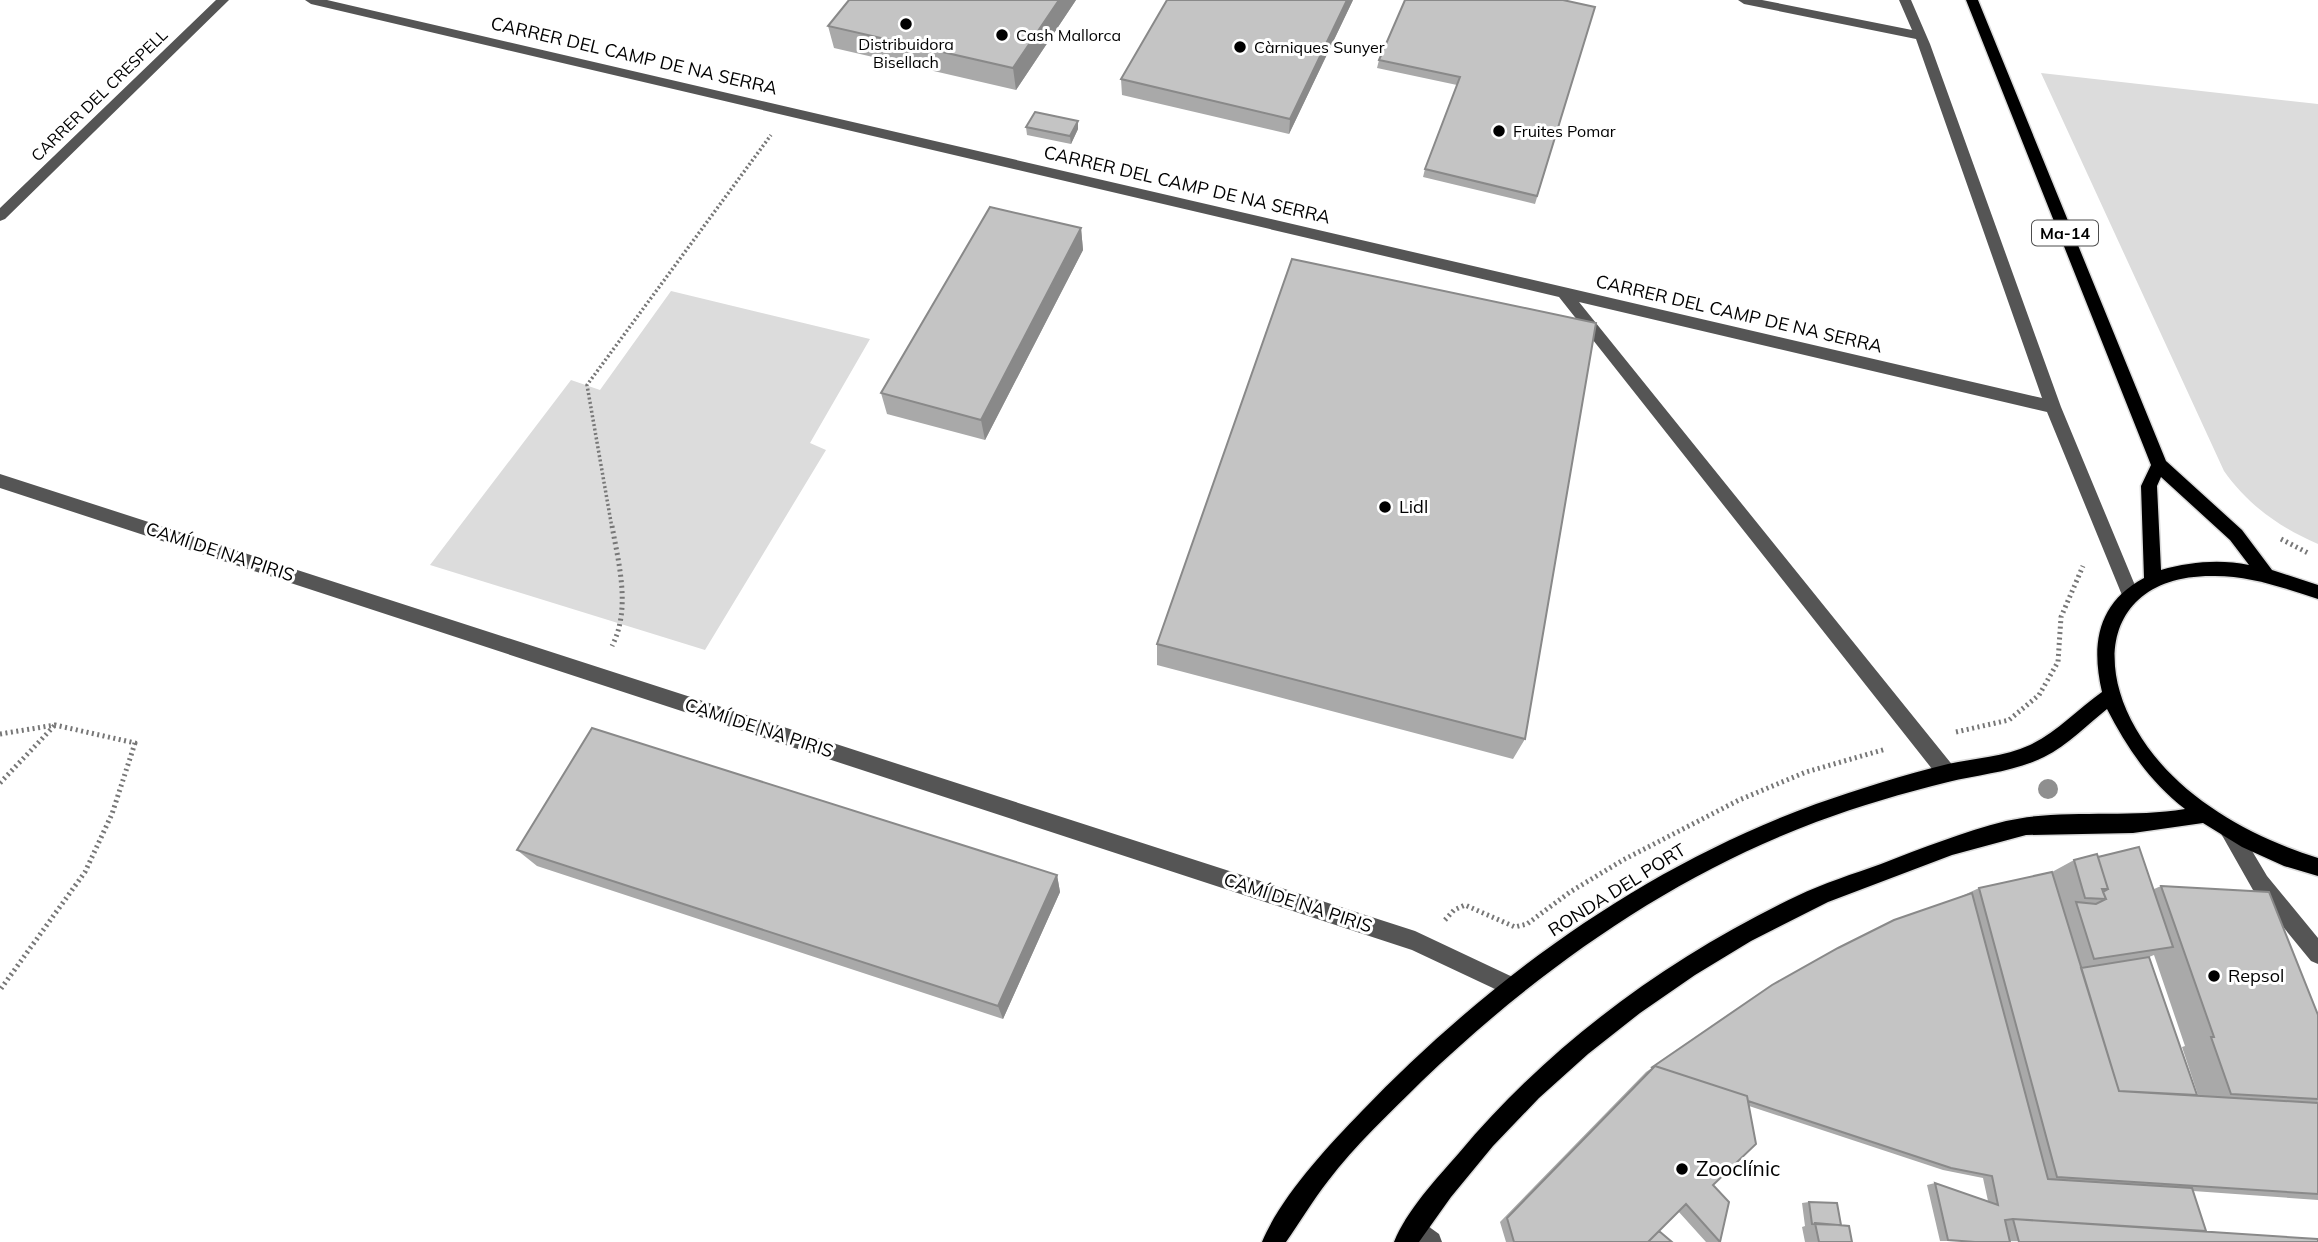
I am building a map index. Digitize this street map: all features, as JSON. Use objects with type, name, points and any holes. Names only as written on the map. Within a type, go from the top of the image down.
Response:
[{"type":"main road","name":"Ma-14","points":[[1972,0],[2158,465]]},
{"type":"main road","points":[[2153,580],[2149,486],[2158,465],[2236,535],[2266,574]]},
{"type":"main road","points":[[2318,592],[2266,574],[2224,568],[2185,570],[2153,580],[2130,595],[2115,615],[2106,638],[2104,666],[2111,696],[2124,725],[2144,755],[2204,814],[2269,851],[2318,867]]},
{"type":"main road","name":"RONDA DEL PORT","points":[[1273,1242],[1336,1153],[1426,1064],[1512,987],[1607,919],[1682,872],[1815,813],[1947,773],[2037,751],[2062,736],[2082,715],[2111,696]]},
{"type":"main road","points":[[1417,1237],[1461,1166],[1504,1119],[1586,1042],[1656,989],[1803,903],[1963,841],[2030,825],[2137,825],[2204,814]]},
{"type":"street","name":"CARRER DEL CRESPELL","points":[[0,216],[223,0]]},
{"type":"street","name":"CARRER DEL CAMP DE NA SERRA","points":[[312,0],[2053,407]]},
{"type":"street","points":[[1744,0],[1920,36]]},
{"type":"street","points":[[1905,0],[2053,407],[2130,595]]},
{"type":"street","points":[[1564,293],[1947,773]]},
{"type":"street","name":"CAMÍ DE NA PIRIS","points":[[0,481],[1415,941],[1512,987]]},
{"type":"street","points":[[2229,830],[2259,883],[2318,954]]},
{"type":"path","points":[[596,675],[616,638],[623,590],[587,385],[788,111]]},
{"type":"path","points":[[0,734],[55,725],[135,743],[112,814],[85,872],[0,990]]},
{"type":"path","points":[[0,783],[55,725]]},
{"type":"shaded area","points":[[2041,73],[2318,104],[2318,544],[2265,514],[2243,494],[2224,471]]},
{"type":"shaded area","points":[[671,291],[870,339],[810,443],[826,450],[705,650],[430,565],[571,380],[600,390]]},
{"type":"building","points":[[849,0],[1059,0],[1013,68],[828,26]]},
{"type":"building","name":"Càrniques Sunyer","points":[[1167,0],[1347,0],[1290,119],[1121,79]]},
{"type":"building","name":"Fruites Pomar","points":[[1405,0],[1563,0],[1595,7],[1537,196],[1425,169],[1460,77],[1379,60]]},
{"type":"building","points":[[1035,112],[1078,121],[1070,136],[1026,127]]},
{"type":"building","points":[[990,207],[1081,228],[981,420],[881,393]]},
{"type":"building","name":"Lidl","points":[[1292,259],[1596,323],[1525,739],[1157,644]]},
{"type":"building","points":[[592,728],[1057,875],[998,1006],[517,850]]},
{"type":"building","points":[[2139,847],[2173,947],[2094,959],[2076,902],[2096,904],[2106,899],[2103,892],[2108,889],[2098,857]]},
{"type":"building","points":[[2097,854],[2108,889],[2102,889],[2106,899],[2085,898],[2074,860]]},
{"type":"building","points":[[2052,872],[2119,1091],[2318,1103],[2318,1194],[2057,1177],[1979,888]]},
{"type":"building","name":"Repsol","points":[[2161,886],[2269,892],[2318,1015],[2318,1099],[2231,1094]]},
{"type":"building","points":[[1972,893],[2048,1179],[2192,1188],[2206,1231],[2013,1219],[2005,1220],[2010,1242],[1948,1240],[1935,1183],[1998,1205],[1992,1176],[1951,1168],[1748,1101],[1747,1096],[1655,1066],[1651,1068],[1772,985],[1838,948],[1894,920]]},
{"type":"building","points":[[2149,957],[2197,1095],[2119,1091],[2081,968]]},
{"type":"building","points":[[1655,1066],[1747,1096],[1756,1144],[1713,1185],[1729,1202],[1720,1242],[1686,1204],[1648,1242],[1514,1242],[1507,1218]]},
{"type":"building","points":[[1809,1202],[1837,1203],[1841,1225],[1812,1224]]},
{"type":"building","points":[[2013,1219],[2318,1239],[2318,1242],[2019,1242]]},
{"type":"building","points":[[1815,1223],[1849,1226],[1852,1242],[1819,1242]]},
{"type":"building","points":[[1659,1231],[1672,1242],[1648,1242]]},
{"type":"place","name":"Distribuidora Bisellach","points":[[906,24]]},
{"type":"place","name":"Cash Mallorca","points":[[1002,35]]},
{"type":"place","name":"Càrniques Sunyer","points":[[1240,47]]},
{"type":"place","name":"Fruites Pomar","points":[[1499,131]]},
{"type":"place","name":"Lidl","points":[[1385,507]]},
{"type":"place","name":"Repsol","points":[[2214,976]]},
{"type":"place","name":"Zooclínic","points":[[1682,1169]]}]
